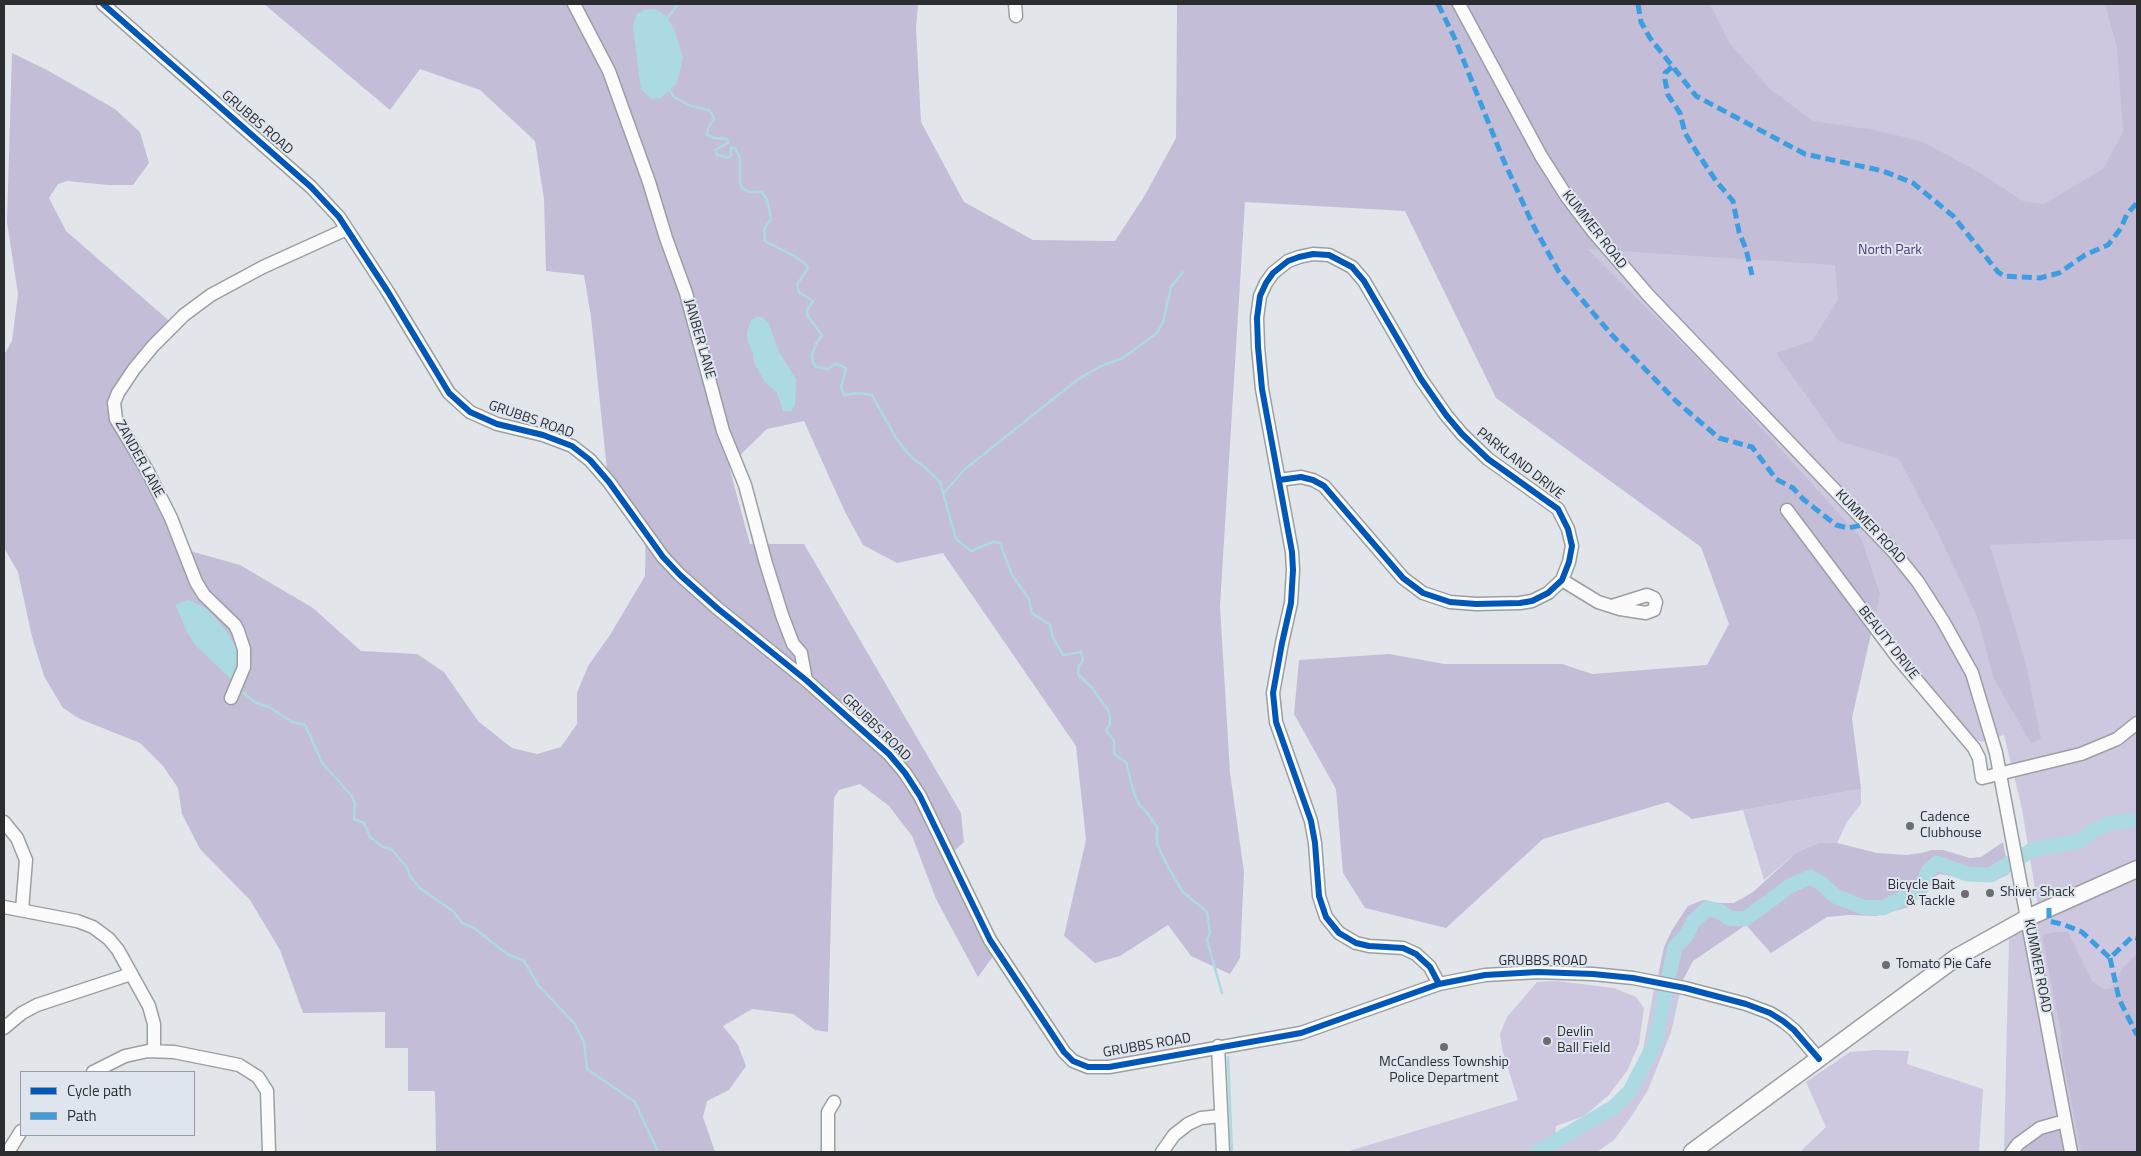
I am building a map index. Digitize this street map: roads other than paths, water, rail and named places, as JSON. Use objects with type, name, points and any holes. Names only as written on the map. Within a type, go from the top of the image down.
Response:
[{"type":"main road","points":[[1692,1152],[1956,957],[2028,918],[2137,869]]},
{"type":"street","name":"GRUBBS ROAD","points":[[103,4],[311,188],[339,217],[449,393],[470,412],[497,424],[543,435],[572,446],[590,460],[609,482],[642,529],[675,570],[716,608],[806,680],[875,741],[905,773],[920,796],[990,940],[1069,1058],[1082,1066],[1109,1067],[1310,1030],[1439,984],[1485,976],[1538,972],[1593,974],[1657,982],[1721,997],[1770,1013],[1789,1025],[1819,1059]]},
{"type":"street","name":"JANBER LANE","points":[[574,4],[609,70],[649,182],[666,238],[686,293],[723,431],[746,485],[765,560],[793,644],[801,653],[806,680]]},
{"type":"street","name":"KUMMER ROAD","points":[[1459,4],[1541,156],[1567,197],[1592,230],[1649,296],[1894,552],[1918,582],[1943,620],[1972,673],[1996,753],[2071,1152]]},
{"type":"street","name":"ZANDER LANE","points":[[231,698],[244,667],[244,649],[238,631],[235,625],[204,595],[196,582],[171,518],[148,472],[116,419],[114,403],[118,393],[134,369],[153,346],[184,315],[211,295],[263,267],[347,229]]},
{"type":"street","name":"PARKLAND DRIVE","points":[[1439,984],[1425,962],[1411,951],[1395,947],[1364,945],[1347,938],[1332,926],[1320,903],[1315,843],[1311,821],[1278,731],[1274,707],[1274,685],[1291,603],[1293,582],[1292,552],[1259,361],[1257,318],[1260,296],[1266,283],[1282,264],[1306,255],[1329,256],[1347,264],[1364,281],[1430,392],[1462,434],[1494,464],[1544,498],[1562,514],[1572,546],[1569,562],[1562,580]]},
{"type":"street","points":[[1279,480],[1301,477],[1313,480],[1324,486],[1403,578],[1416,589],[1436,598],[1465,603],[1526,602],[1548,593],[1562,580],[1598,602],[1612,606]]},
{"type":"street","name":"BEAUTY DRIVE","points":[[1787,510],[1898,658],[1974,748],[1979,758],[1982,778],[2000,774]]},
{"type":"street","points":[[2000,774],[2054,762],[2100,747],[2117,739],[2137,722]]},
{"type":"street","points":[[4,822],[17,838],[26,860],[22,910]]},
{"type":"street","points":[[4,907],[78,922],[93,927],[114,944],[152,1012],[154,1050]]},
{"type":"street","points":[[4,1028],[29,1009],[131,974]]},
{"type":"street","points":[[1218,1046],[1223,1152]]},
{"type":"street","points":[[95,1071],[125,1056],[154,1050],[239,1065],[254,1073],[264,1085],[268,1097],[269,1152]]},
{"type":"street","points":[[828,1152],[828,1112],[834,1102]]},
{"type":"street","points":[[1162,1152],[1174,1135],[1188,1124],[1201,1118],[1221,1116]]},
{"type":"street","points":[[2012,1152],[2018,1144],[2040,1128],[2066,1121]]},
{"type":"street","points":[[8,1152],[20,1134]]},
{"type":"water","points":[[653,9],[667,17],[675,31],[683,58],[677,83],[661,98],[651,99],[641,89],[633,26],[636,15],[643,10]]},
{"type":"water","points":[[763,317],[769,324],[778,350],[796,379],[795,405],[791,411],[783,411],[777,393],[764,381],[754,362],[753,352],[748,343],[747,332],[751,320]]},
{"type":"water","points":[[189,600],[204,607],[213,615],[227,632],[239,652],[239,668],[231,679],[196,646],[187,632],[175,604]]},
{"type":"waterway","points":[[666,20],[678,4]]},
{"type":"waterway","points":[[669,89],[674,97],[691,106],[709,110],[714,119],[708,128],[707,135],[714,138],[727,139],[728,143],[715,150],[717,155],[728,158],[731,155],[731,148],[735,148],[740,158],[740,184],[743,189],[750,192],[762,192],[767,200],[771,219],[764,229],[765,241],[806,264],[808,268],[797,285],[799,292],[813,301],[807,310],[807,315],[822,335],[812,355],[816,367],[828,369],[835,364],[842,366],[846,369],[841,387],[844,395],[859,393],[872,395],[896,438],[911,457],[940,482],[956,539],[971,551],[993,542],[1000,543],[1012,575],[1029,599],[1032,613],[1050,625],[1053,638],[1063,655],[1081,652],[1083,660],[1079,666],[1078,674],[1092,688],[1108,710],[1110,724],[1106,730],[1114,741],[1114,754],[1126,762],[1139,805],[1157,827],[1157,844],[1168,867],[1183,892],[1207,912],[1210,933],[1207,940],[1222,993]]},
{"type":"waterway","points":[[944,493],[965,469],[1077,380],[1099,367],[1123,358],[1157,333],[1163,322],[1171,287],[1183,272]]},
{"type":"waterway","points":[[240,690],[256,703],[269,707],[292,722],[305,725],[323,764],[352,796],[355,804],[354,819],[364,823],[370,837],[383,847],[391,849],[406,866],[410,876],[421,889],[453,911],[462,923],[474,928],[507,954],[524,961],[539,986],[574,1023],[584,1042],[587,1069],[635,1102],[658,1152]]},
{"type":"waterway","points":[[1537,1152],[1614,1107],[1630,1091],[1655,1043],[1675,947],[1686,936],[1693,922],[1708,908],[1721,912],[1729,918],[1745,919],[1790,886],[1810,877],[1821,883],[1835,896],[1863,907],[1883,908],[1921,889],[1928,871],[1937,863],[1967,874],[1990,875],[2034,849],[2080,841],[2094,830],[2110,823],[2137,820]]},
{"type":"waterway","points":[[1228,1057],[1232,1152]]},
{"type":"place","name":"Cadence Clubhouse","points":[[1910,826]]},
{"type":"place","name":"Shiver Shack","points":[[1990,893]]},
{"type":"place","name":"Bicycle Bait & Tackle","points":[[1965,894]]},
{"type":"place","name":"Tomato Pie Cafe","points":[[1886,965]]},
{"type":"place","name":"Devlin Ball Field","points":[[1547,1041]]},
{"type":"place","name":"McCandless Township Police Department","points":[[1444,1047]]},
{"type":"park label","name":"North Park","points":[[1890,251]]}]
